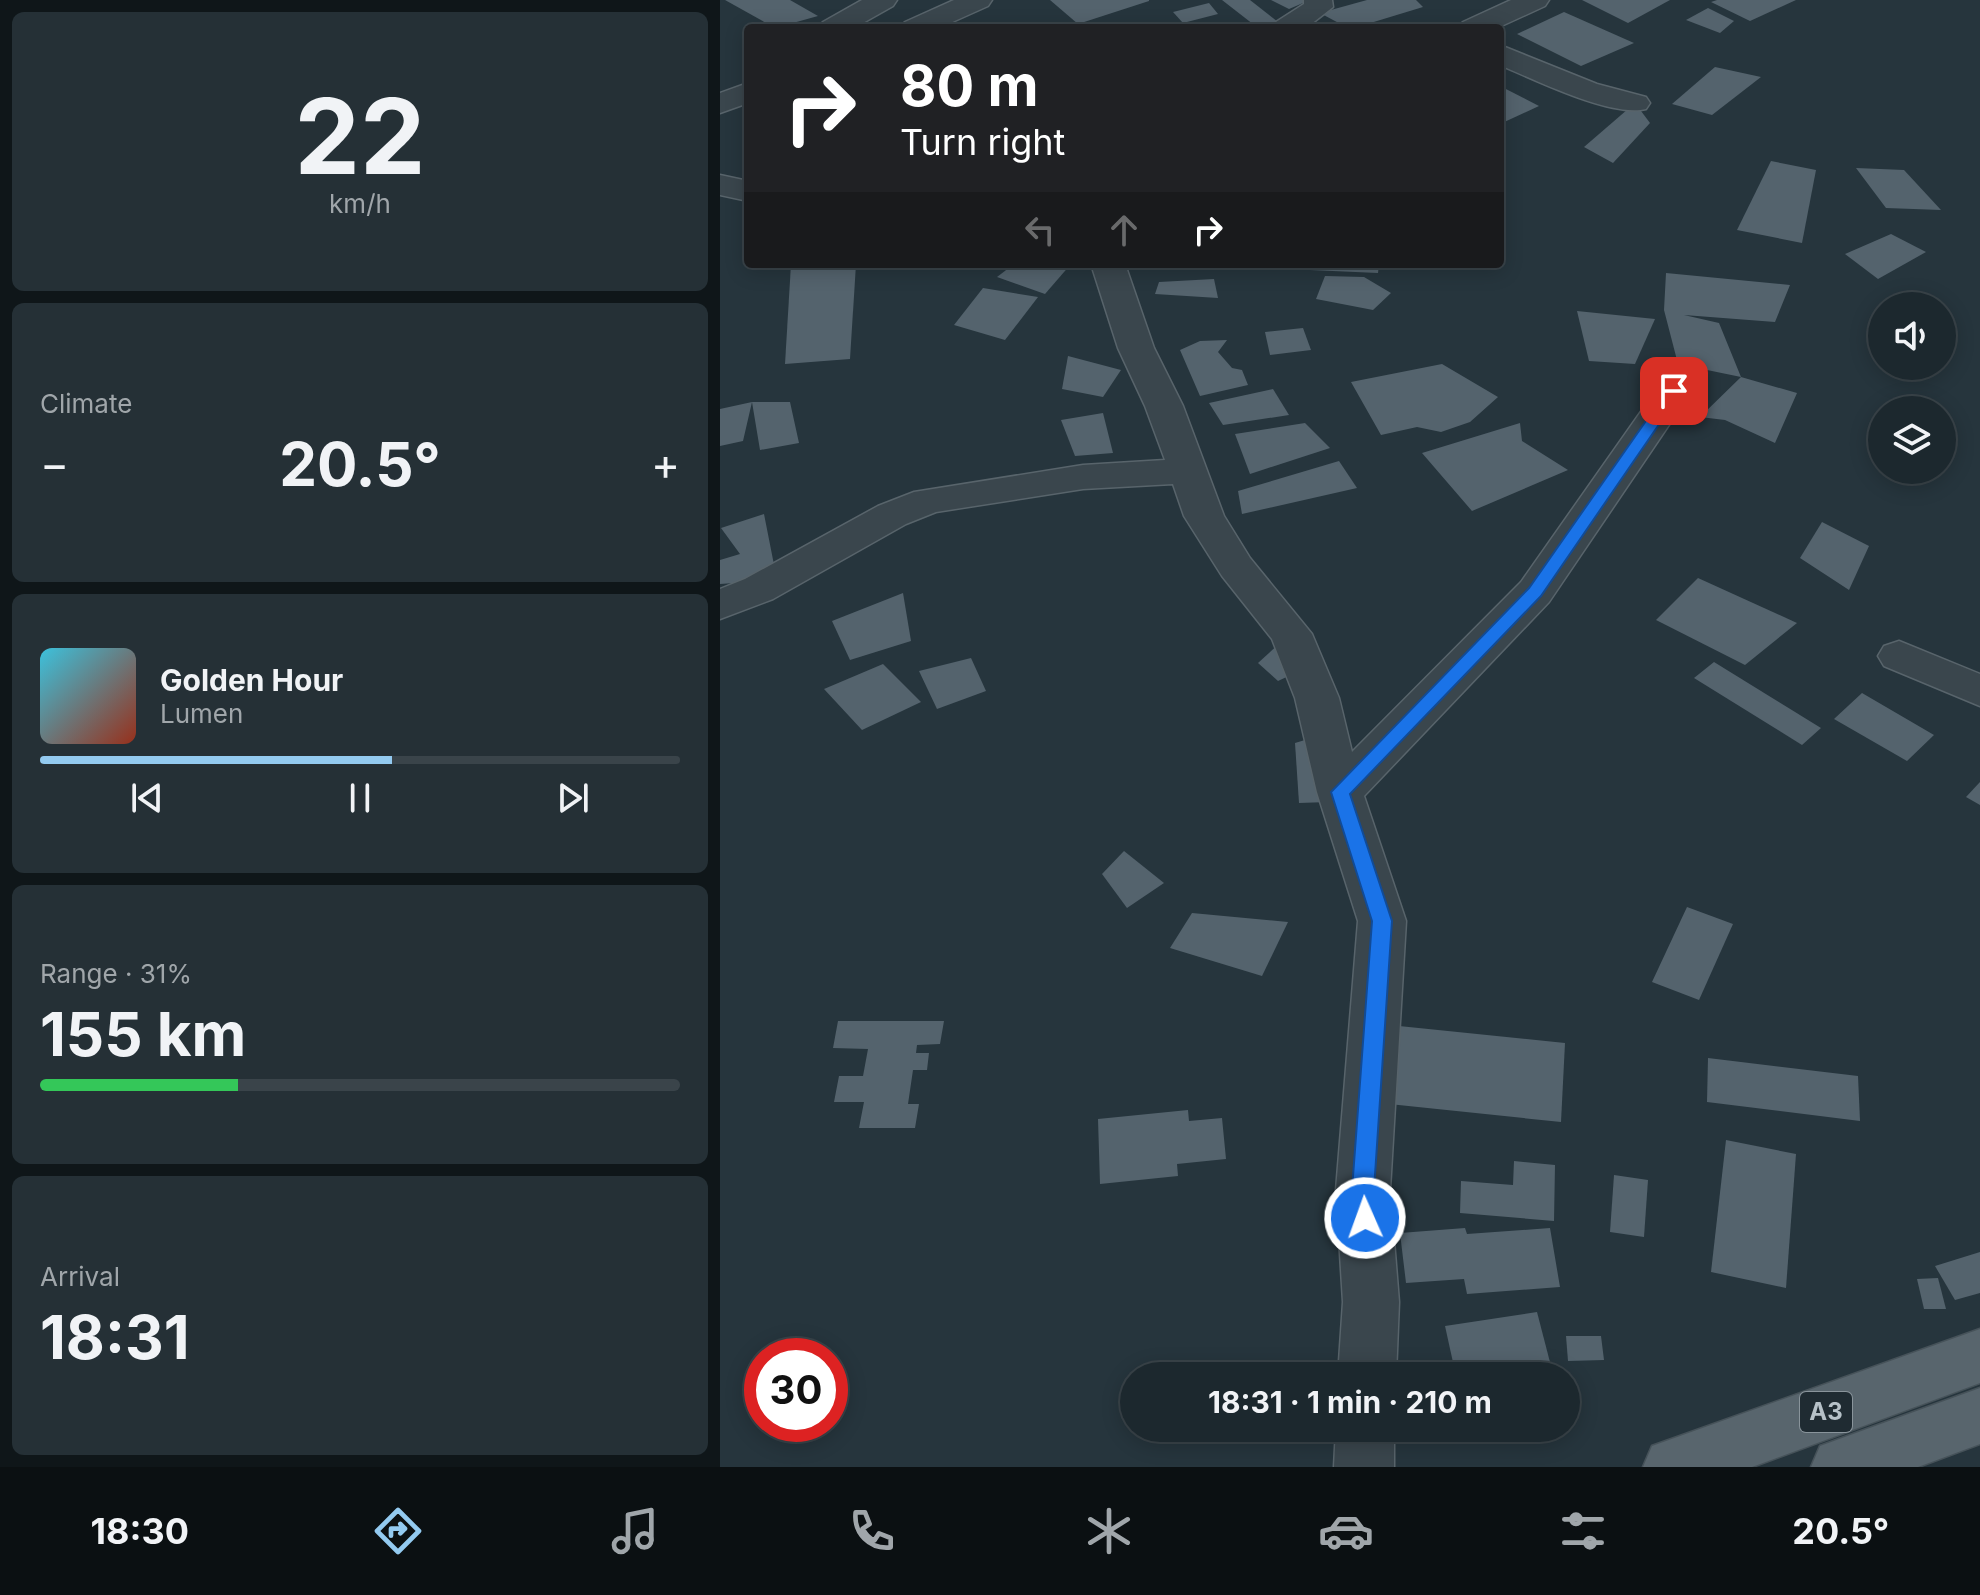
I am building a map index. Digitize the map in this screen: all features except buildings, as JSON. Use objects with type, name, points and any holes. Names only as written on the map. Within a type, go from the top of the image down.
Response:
[{"type":"main road","name":"A3","points":[[1673,1467],[1980,1356]]},
{"type":"main road","name":"A3","points":[[1841,1467],[1980,1416]]},
{"type":"street","points":[[840,24],[883,0]]},
{"type":"street","points":[[924,24],[978,0]]},
{"type":"street","points":[[1292,24],[1319,7],[1318,0]]},
{"type":"street","points":[[1482,24],[1535,0]]},
{"type":"street","points":[[1504,56],[1586,90],[1635,103]]},
{"type":"street","points":[[720,185],[744,190]]},
{"type":"street","points":[[1109,268],[1136,348],[1164,406],[1204,516],[1236,567],[1291,634],[1317,698],[1340,792],[1382,921],[1363,1190],[1371,1302],[1368,1362]]},
{"type":"street","points":[[1340,792],[1535,592],[1674,391]]},
{"type":"street","points":[[720,605],[759,589],[892,515],[928,501],[1083,477],[1187,471]]},
{"type":"street","points":[[1899,656],[1980,691]]},
{"type":"street","points":[[1364,1467],[1365,1442]]},
{"type":"route","points":[[1365,1218],[1363,1190],[1382,921],[1340,792],[1535,592],[1674,391]]}]
